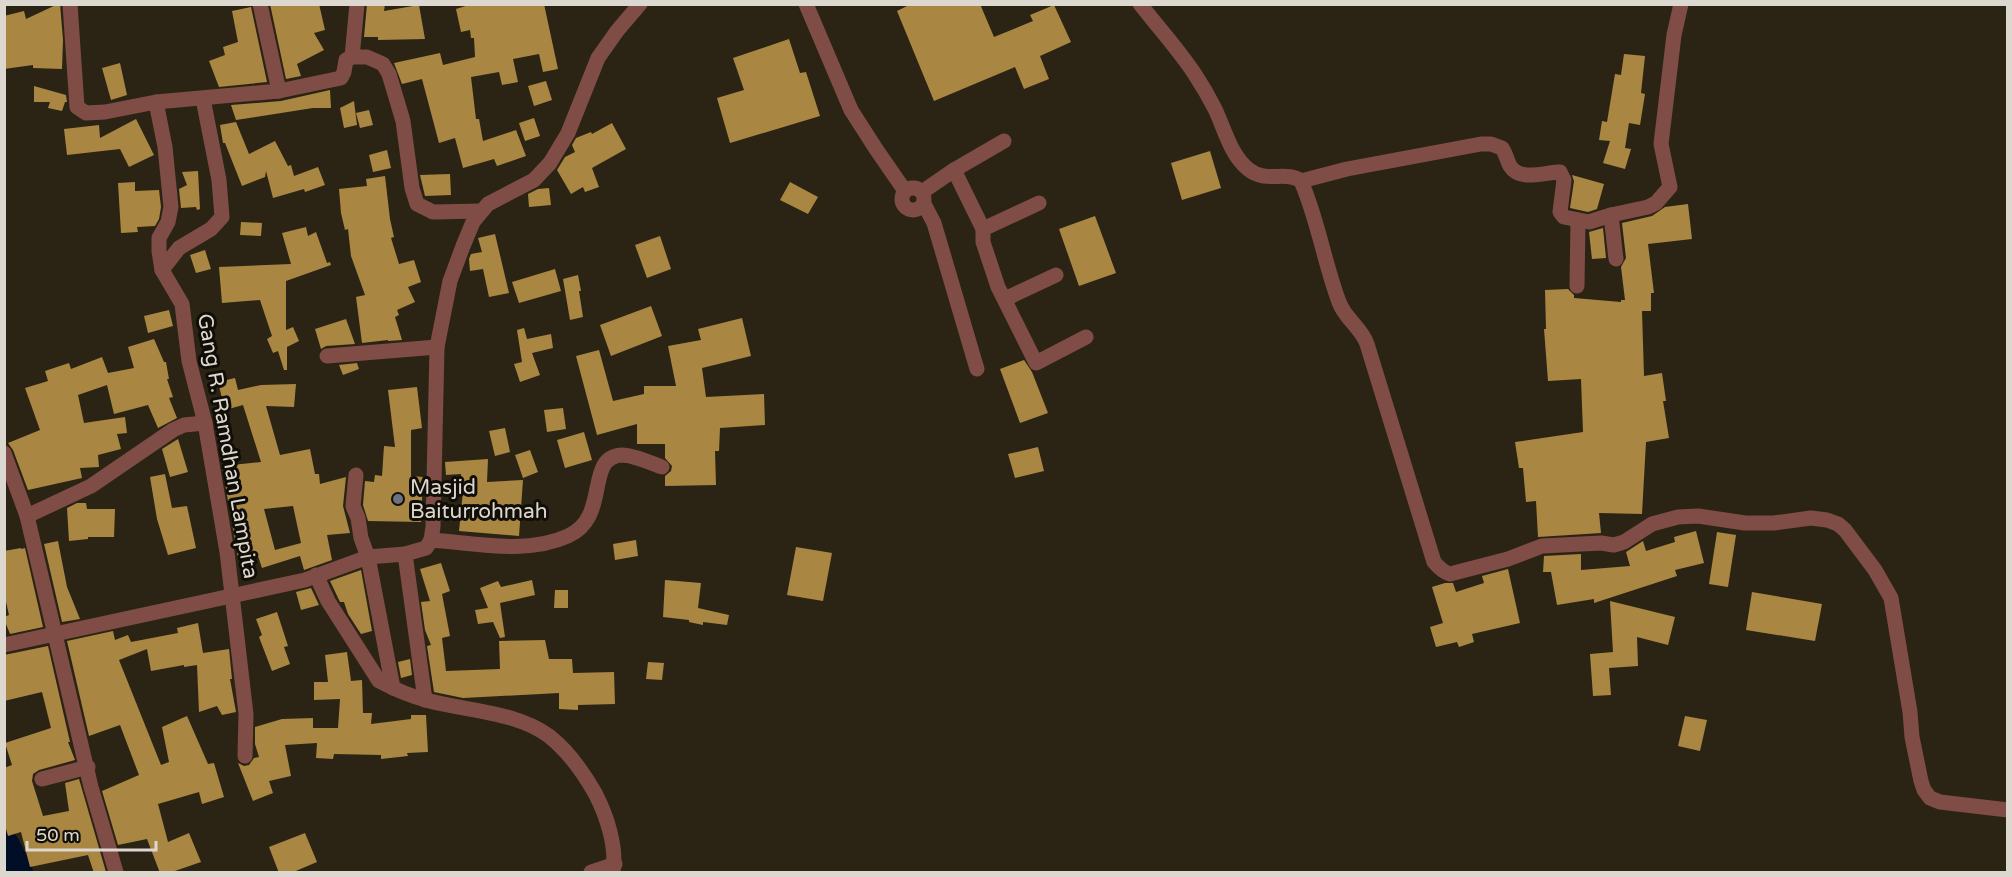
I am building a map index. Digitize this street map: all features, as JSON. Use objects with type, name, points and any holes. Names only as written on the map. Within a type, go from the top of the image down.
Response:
[{"type":"street","points":[[70,4],[77,107],[86,113],[105,112],[156,102],[279,91],[339,78],[344,72],[346,59],[363,56],[380,62],[389,74],[403,121],[412,188],[417,204],[433,212],[481,211]]},
{"type":"street","points":[[260,4],[279,91]]},
{"type":"street","points":[[352,57],[357,4]]},
{"type":"street","points":[[4,645],[305,580],[368,557],[405,554],[426,548],[431,540],[435,497],[437,347],[450,281],[473,222],[481,211],[500,196],[534,180],[549,163],[568,133],[598,58],[616,31],[640,4]]},
{"type":"street","points":[[806,4],[851,110],[906,191]]},
{"type":"street","points":[[1140,4],[1194,72],[1215,109],[1227,139],[1247,168],[1257,176],[1289,177],[1301,181],[1325,249],[1341,308],[1349,321],[1361,331],[1367,344],[1437,566],[1450,574],[1508,559],[1542,546],[1614,544],[1624,542],[1652,524],[1678,518],[1698,516],[1766,523],[1811,518],[1838,524],[1875,570],[1891,598],[1912,736],[1924,790],[1930,798],[1940,802],[2007,810]]},
{"type":"street","points":[[1301,181],[1347,169],[1491,144],[1502,148],[1510,166],[1519,172],[1532,176],[1547,172],[1560,172],[1564,180],[1560,212],[1564,217],[1589,222],[1648,207],[1656,203],[1670,187],[1661,144],[1674,34],[1681,4]]},
{"type":"street","points":[[162,270],[179,248],[211,230],[222,218],[219,180],[203,99]]},
{"type":"street","name":"Gang R. Ramdhan Lampita","points":[[156,102],[165,147],[171,207],[168,222],[159,238],[162,270],[182,304],[189,361],[205,423],[233,595],[246,714],[245,756]]},
{"type":"street","points":[[977,369],[934,223],[923,198],[917,188],[906,191],[902,196],[902,203],[906,209],[913,211],[919,209],[923,198],[954,171],[1004,141]]},
{"type":"street","points":[[954,171],[983,229],[983,242],[998,287],[1036,363],[1086,337]]},
{"type":"street","points":[[983,229],[1039,203]]},
{"type":"street","points":[[1611,215],[1616,259]]},
{"type":"street","points":[[1577,286],[1578,220]]},
{"type":"street","points":[[1005,299],[1056,275]]},
{"type":"street","points":[[327,356],[437,347]]},
{"type":"street","points":[[27,516],[91,486],[173,430],[183,425],[205,423]]},
{"type":"street","points":[[4,453],[27,516],[94,798],[116,873]]},
{"type":"street","points":[[431,540],[513,546],[532,545],[568,536],[587,522],[595,505],[599,472],[604,463],[613,457],[624,455],[662,466]]},
{"type":"street","points":[[356,476],[353,506],[368,557],[393,688]]},
{"type":"street","points":[[405,554],[425,700]]},
{"type":"street","points":[[316,575],[328,601],[380,681],[425,700],[510,718],[536,728],[549,736],[585,776],[608,823],[614,868],[591,873]]},
{"type":"street","points":[[42,779],[88,767]]},
{"type":"building","points":[[60,4],[63,40],[62,69],[33,68],[33,65],[4,69],[4,16],[24,11],[26,19]]},
{"type":"building","points":[[270,4],[319,4],[325,30],[314,33],[324,50],[297,64],[301,76],[286,79]]},
{"type":"building","points":[[367,4],[385,4],[384,11],[419,5],[425,39],[378,40],[378,37],[364,37]]},
{"type":"building","points":[[472,4],[544,4],[558,69],[543,72],[539,54],[513,59],[518,82],[502,85],[499,72],[471,77],[476,119],[479,119],[483,141],[516,130],[526,156],[497,166],[494,159],[463,168],[455,138],[439,143],[422,79],[402,84],[394,63],[440,53],[443,65],[475,57],[474,38],[471,38],[470,30],[461,32],[456,9]]},
{"type":"building","points":[[911,4],[980,4],[994,37],[1033,21],[1030,15],[1054,5],[1071,42],[1040,56],[1049,79],[1024,89],[1015,67],[934,101],[897,11]]},
{"type":"building","points":[[251,7],[267,82],[219,87],[209,61],[225,55],[223,47],[238,42],[232,11]]},
{"type":"building","points":[[789,39],[800,73],[806,72],[820,116],[730,143],[717,98],[744,90],[733,58]]},
{"type":"building","points":[[1624,54],[1645,56],[1641,93],[1645,94],[1640,125],[1629,123],[1625,148],[1631,149],[1625,169],[1603,163],[1610,141],[1599,140],[1602,121],[1607,122],[1615,74],[1621,75]]},
{"type":"building","points":[[120,63],[127,95],[111,100],[102,68]]},
{"type":"building","points":[[546,81],[552,100],[534,106],[528,86]]},
{"type":"building","points":[[34,86],[66,95],[67,102],[62,111],[48,108],[50,102],[34,102]]},
{"type":"building","points":[[330,90],[331,108],[313,108],[236,120],[231,105],[281,101]]},
{"type":"building","points":[[354,101],[357,125],[344,128],[340,108]]},
{"type":"building","points":[[369,110],[373,125],[360,128],[356,113]]},
{"type":"building","points":[[534,118],[540,136],[525,141],[519,123]]},
{"type":"building","points":[[136,119],[154,155],[129,167],[120,149],[67,155],[64,129],[99,125],[100,138]]},
{"type":"building","points":[[236,122],[249,154],[275,141],[288,166],[291,165],[294,176],[318,167],[325,185],[305,192],[304,189],[273,198],[266,171],[265,177],[242,186],[225,143],[223,143],[220,125]]},
{"type":"building","points":[[612,123],[626,149],[592,168],[599,187],[585,192],[583,187],[571,194],[557,170],[565,157],[575,152],[572,145],[576,138],[591,132],[592,134]]},
{"type":"building","points":[[387,150],[391,168],[373,172],[369,155]]},
{"type":"building","points":[[1210,151],[1221,188],[1182,200],[1171,163]]},
{"type":"building","points":[[198,171],[200,209],[181,208],[179,189],[187,185],[182,172]]},
{"type":"building","points":[[450,174],[451,195],[425,196],[420,175]]},
{"type":"building","points":[[1572,175],[1604,184],[1597,209],[1588,212],[1570,208],[1574,181]]},
{"type":"building","points":[[385,176],[394,237],[391,238],[399,264],[414,260],[421,282],[408,287],[415,302],[397,310],[399,315],[395,317],[402,340],[362,343],[356,297],[365,295],[351,256],[348,229],[345,230],[341,213],[339,189],[367,186],[366,179]]},
{"type":"building","points":[[135,182],[135,191],[159,190],[161,207],[159,219],[155,226],[137,227],[138,232],[121,233],[118,183]]},
{"type":"building","points":[[790,182],[818,197],[808,214],[780,200]]},
{"type":"building","points":[[549,188],[551,205],[529,207],[528,194],[538,189]]},
{"type":"building","points":[[1688,204],[1692,239],[1648,244],[1654,293],[1651,293],[1651,311],[1642,311],[1644,376],[1662,373],[1666,401],[1663,401],[1669,438],[1646,442],[1642,514],[1599,513],[1601,533],[1538,537],[1536,501],[1526,502],[1523,468],[1519,468],[1515,442],[1583,432],[1581,379],[1548,381],[1544,329],[1546,329],[1545,290],[1568,289],[1574,298],[1621,302],[1625,300],[1621,267],[1626,258],[1622,223],[1652,216],[1665,207]]},
{"type":"building","points":[[1095,216],[1116,273],[1079,286],[1059,229]]},
{"type":"building","points":[[241,222],[262,223],[261,236],[240,235]]},
{"type":"building","points":[[306,227],[308,236],[316,232],[327,263],[330,262],[331,265],[286,281],[286,330],[293,327],[299,341],[287,347],[287,370],[284,370],[278,351],[273,353],[267,339],[272,336],[260,300],[222,303],[219,267],[291,264],[282,233]]},
{"type":"building","points":[[1603,228],[1606,258],[1592,259],[1589,232]]},
{"type":"building","points":[[495,234],[509,293],[489,297],[483,269],[470,271],[469,259],[471,254],[482,252],[478,238]]},
{"type":"building","points":[[660,236],[671,269],[647,278],[635,245]]},
{"type":"building","points":[[205,250],[211,269],[196,273],[190,255]]},
{"type":"building","points":[[555,269],[561,291],[519,303],[512,282]]},
{"type":"building","points":[[578,275],[583,317],[570,320],[563,279]]},
{"type":"building","points":[[651,306],[662,336],[611,356],[600,325]]},
{"type":"building","points":[[169,310],[173,326],[148,333],[144,316]]},
{"type":"building","points":[[742,318],[751,356],[702,368],[706,397],[764,394],[765,425],[720,428],[719,451],[715,451],[716,485],[665,486],[665,476],[671,471],[672,466],[665,458],[665,444],[637,444],[637,424],[597,435],[576,356],[599,350],[613,401],[644,394],[644,386],[676,386],[668,346],[701,340],[698,329]]},
{"type":"building","points":[[346,319],[355,344],[326,346],[321,349],[315,329]]},
{"type":"building","points":[[524,328],[527,339],[551,334],[553,348],[532,353],[540,375],[520,382],[514,364],[522,362],[517,330]]},
{"type":"building","points":[[154,339],[166,362],[169,379],[167,379],[173,397],[169,398],[177,418],[158,428],[148,405],[114,414],[107,385],[78,395],[84,423],[125,417],[127,433],[117,434],[121,449],[98,455],[99,467],[80,468],[82,478],[28,490],[13,450],[8,443],[40,430],[25,388],[48,381],[45,371],[69,363],[71,369],[102,357],[108,373],[134,368],[128,347]]},
{"type":"building","points":[[1024,360],[1032,372],[1048,413],[1020,423],[1000,369]]},
{"type":"building","points":[[357,363],[359,369],[343,375],[339,365]]},
{"type":"building","points":[[235,378],[238,390],[261,385],[296,384],[294,407],[266,406],[280,455],[310,449],[315,474],[319,474],[320,484],[346,477],[343,506],[350,533],[327,535],[332,560],[304,570],[300,556],[262,568],[257,553],[238,558],[222,466],[261,462],[243,405],[225,410],[218,382]],"holes":[[[293,506],[301,543],[275,550],[264,509]]]},
{"type":"building","name":"Masjid Baiturrohmah","points":[[417,387],[422,428],[411,430],[411,476],[423,477],[421,522],[368,521],[363,505],[365,481],[374,482],[375,475],[382,476],[384,446],[395,447],[388,390]]},
{"type":"building","points":[[563,408],[566,429],[547,432],[544,410]]},
{"type":"building","points":[[505,428],[510,452],[495,456],[489,431]]},
{"type":"building","points":[[584,432],[592,460],[565,468],[557,440]]},
{"type":"building","points":[[178,439],[188,472],[170,477],[162,449]]},
{"type":"building","points":[[1038,447],[1044,471],[1015,478],[1008,454]]},
{"type":"building","points":[[530,450],[538,472],[523,478],[515,455]]},
{"type":"building","points":[[488,459],[487,482],[523,480],[519,536],[459,531],[463,491],[461,490],[461,474],[446,475],[445,462]]},
{"type":"building","points":[[165,474],[172,508],[187,506],[196,548],[168,555],[157,519],[150,477]]},
{"type":"building","points":[[77,503],[86,503],[87,509],[115,509],[114,537],[88,537],[88,539],[69,541],[67,508]]},
{"type":"building","points":[[1696,531],[1704,563],[1675,570],[1677,576],[1594,603],[1594,599],[1557,605],[1551,572],[1543,572],[1544,556],[1581,554],[1581,570],[1630,566],[1626,552],[1643,541],[1646,551],[1675,542],[1674,537]]},
{"type":"building","points":[[1717,532],[1736,535],[1728,587],[1709,584]]},
{"type":"building","points":[[636,540],[638,556],[615,560],[613,544]]},
{"type":"building","points":[[58,541],[67,587],[80,619],[62,622],[44,544]]},
{"type":"building","points":[[796,547],[832,553],[823,601],[787,595]]},
{"type":"building","points":[[25,548],[43,627],[10,634],[4,619],[9,615],[4,593],[4,551]]},
{"type":"building","points":[[441,563],[450,591],[442,594],[450,636],[442,638],[446,671],[500,669],[499,641],[545,640],[549,659],[572,659],[573,673],[614,672],[615,704],[578,705],[578,710],[559,709],[559,693],[463,698],[434,692],[427,646],[431,645],[425,630],[421,602],[430,601],[420,569]]},
{"type":"building","points":[[1508,569],[1520,623],[1472,634],[1474,642],[1459,647],[1457,642],[1436,647],[1430,627],[1443,623],[1432,587],[1453,583],[1456,592],[1484,583],[1482,576]]},
{"type":"building","points":[[361,570],[372,631],[361,634],[348,614],[344,602],[340,602],[330,581]]},
{"type":"building","points":[[532,580],[535,595],[500,603],[505,637],[500,638],[493,622],[478,624],[475,610],[488,608],[480,588],[498,581],[501,587]]},
{"type":"building","points":[[665,580],[701,583],[698,608],[729,615],[727,625],[703,622],[703,625],[689,622],[689,620],[663,617]]},
{"type":"building","points":[[311,588],[319,605],[301,610],[296,592]]},
{"type":"building","points":[[555,590],[568,590],[568,608],[554,608]]},
{"type":"building","points":[[1752,592],[1822,604],[1815,641],[1746,630]]},
{"type":"building","points":[[1610,601],[1675,617],[1668,645],[1637,637],[1638,666],[1609,668],[1611,695],[1593,696],[1590,654],[1613,652]]},
{"type":"building","points":[[277,612],[288,646],[284,647],[290,664],[272,671],[259,637],[262,635],[256,619]]},
{"type":"building","points":[[198,623],[203,653],[229,649],[232,679],[230,679],[236,712],[222,715],[217,706],[199,712],[197,665],[151,671],[147,649],[119,660],[161,765],[169,762],[162,727],[187,716],[208,764],[214,763],[224,797],[202,804],[199,792],[158,804],[168,842],[189,833],[201,862],[169,873],[160,873],[147,839],[118,845],[102,791],[139,775],[120,725],[89,736],[67,641],[113,631],[115,640],[128,635],[131,642],[178,633],[177,628]]},
{"type":"building","points":[[48,646],[70,742],[68,742],[75,760],[39,770],[33,774],[32,781],[43,816],[69,811],[65,783],[79,779],[106,872],[103,873],[94,873],[88,855],[30,867],[21,832],[8,836],[4,822],[4,768],[12,765],[5,743],[51,728],[42,692],[4,701],[4,655]]},
{"type":"building","points":[[347,652],[351,681],[362,680],[363,713],[372,713],[371,724],[411,719],[411,715],[426,715],[428,752],[407,753],[408,756],[381,759],[381,755],[334,754],[333,759],[316,758],[317,743],[285,745],[291,776],[269,781],[273,793],[253,801],[238,763],[244,766],[249,765],[254,758],[259,757],[255,744],[255,727],[282,719],[313,718],[313,728],[338,728],[340,699],[314,700],[314,682],[328,682],[325,655]]},
{"type":"building","points":[[410,659],[412,675],[401,678],[398,662]]},
{"type":"building","points":[[648,662],[664,663],[662,680],[646,679]]},
{"type":"building","points":[[1685,716],[1707,720],[1700,751],[1678,746]]},
{"type":"building","points":[[305,833],[317,862],[291,873],[279,873],[269,847]]},
{"type":"waterway","points":[[4,846],[17,872]]},
{"type":"place","name":"Masjid Baiturrohmah","points":[[398,499]]}]
